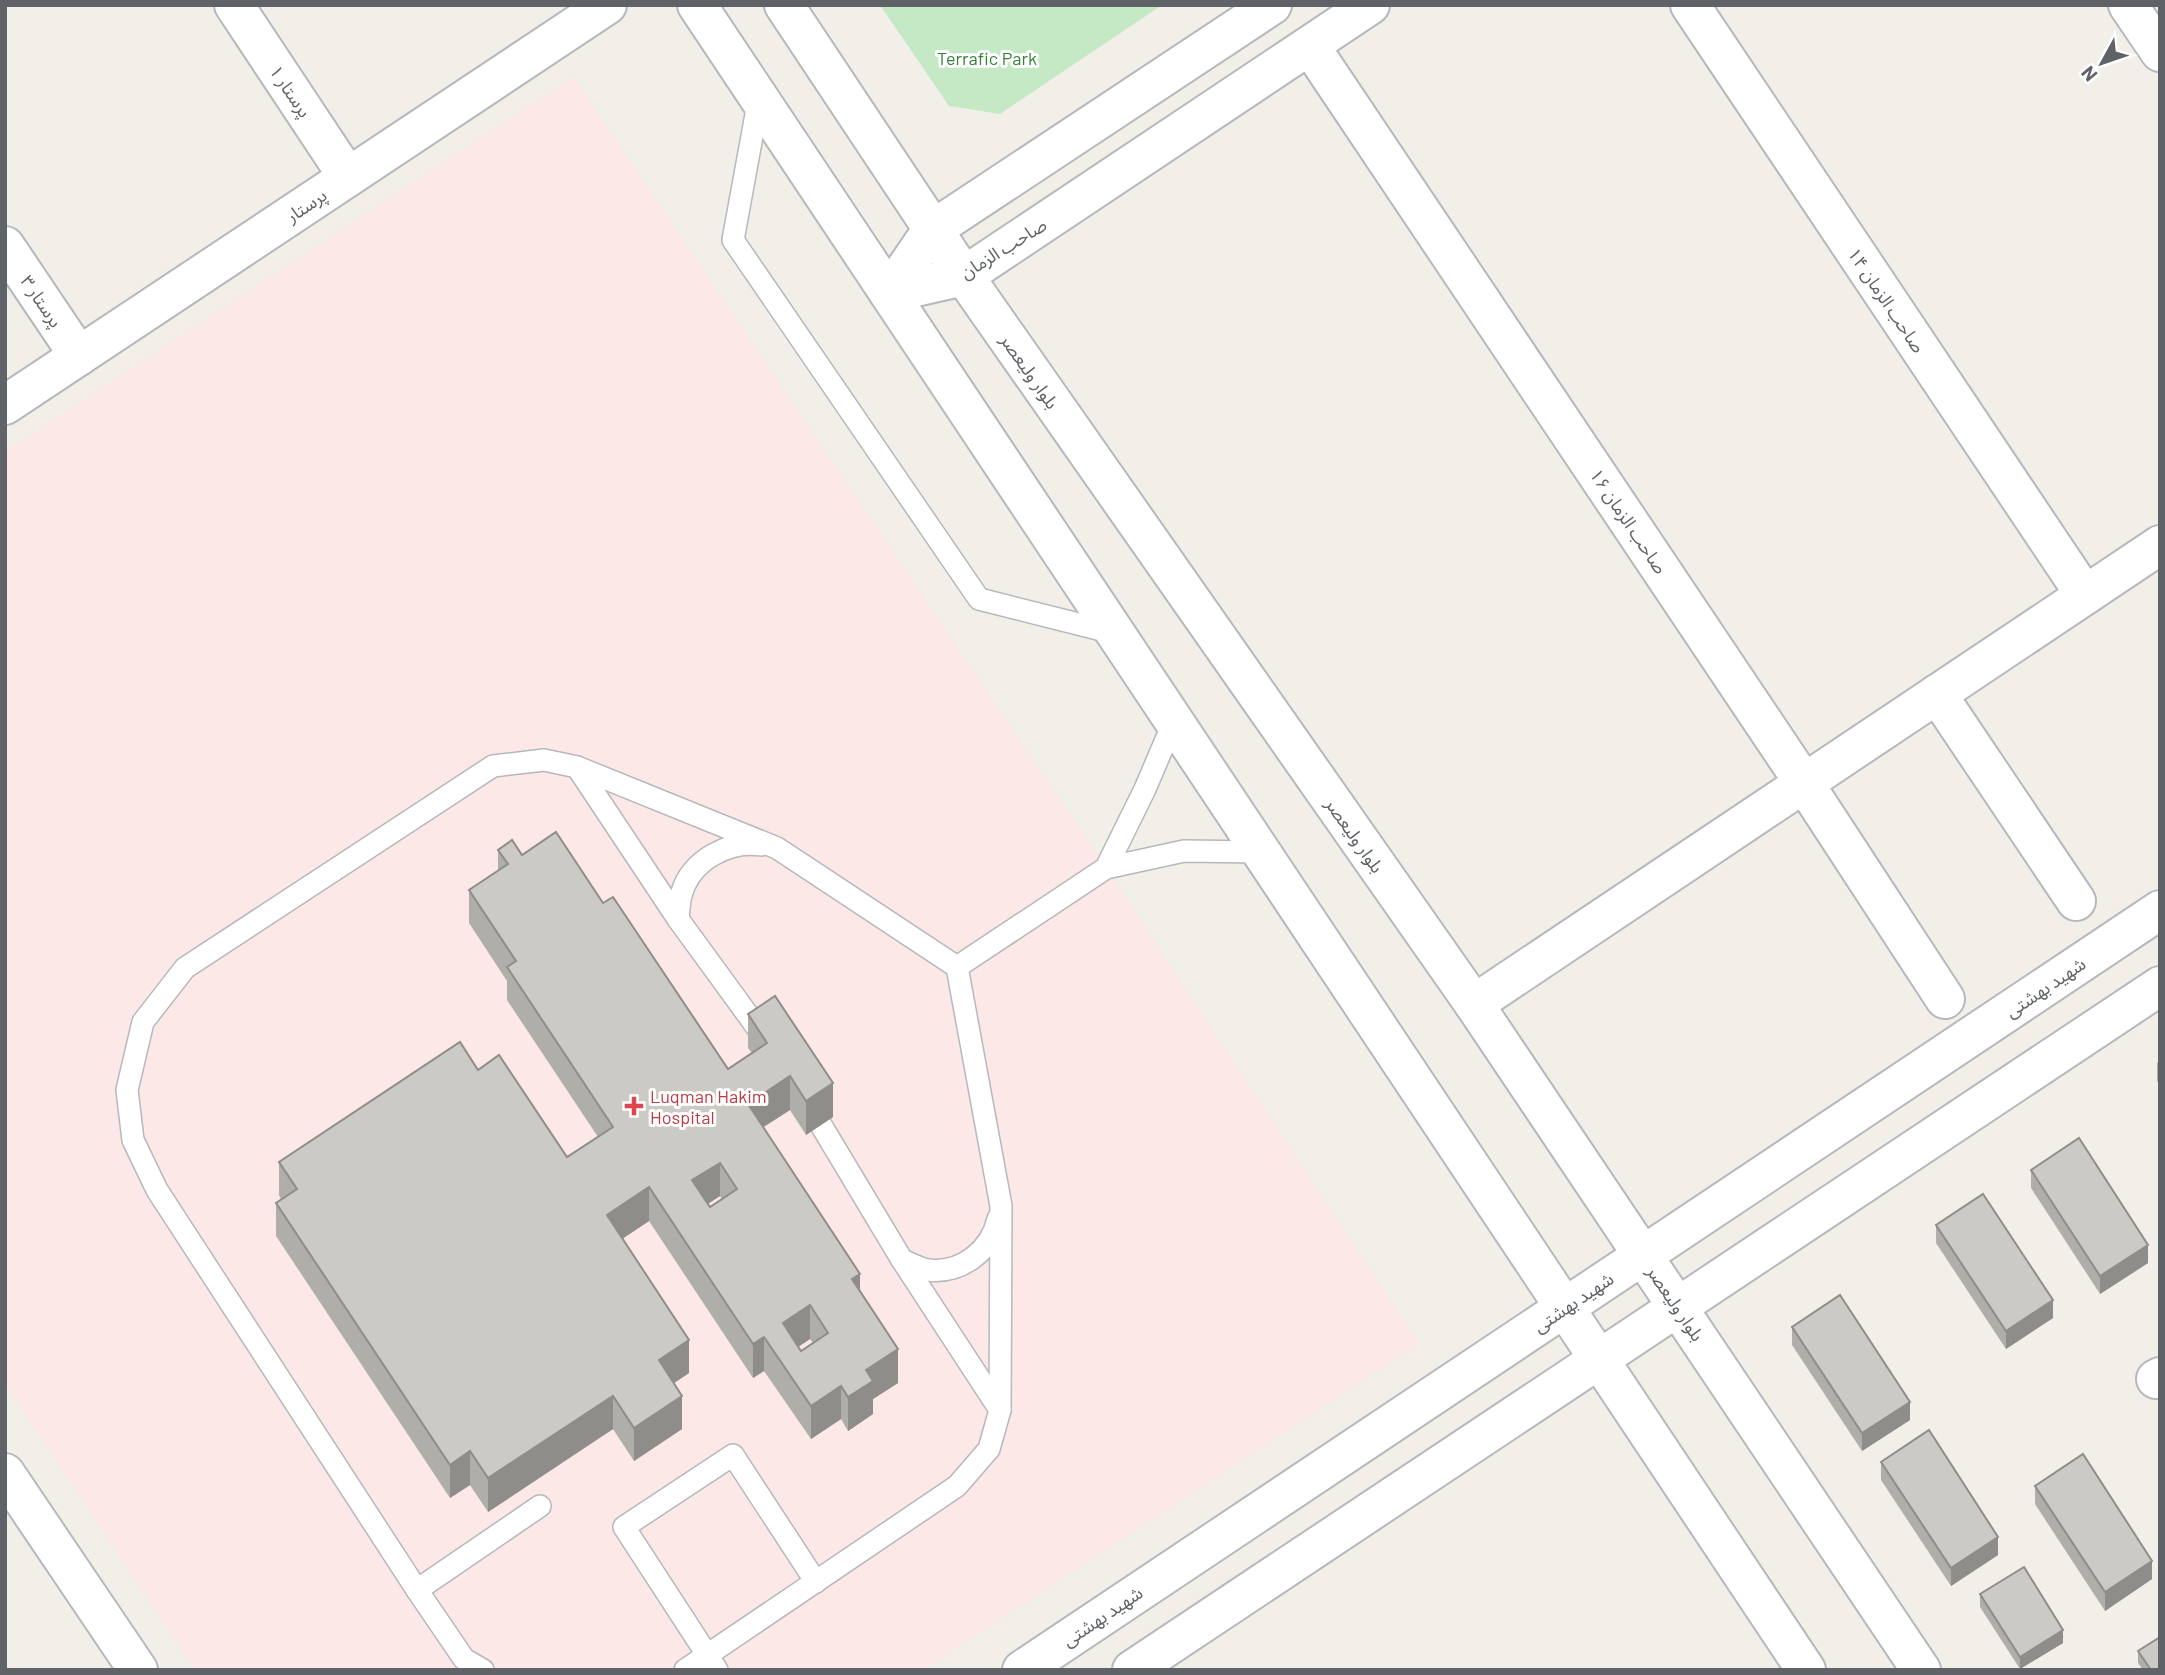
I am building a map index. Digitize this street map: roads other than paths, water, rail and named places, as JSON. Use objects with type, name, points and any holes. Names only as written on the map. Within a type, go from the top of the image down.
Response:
[{"type":"street","name":"پرستار ۱","points":[[234,5],[348,177]]},
{"type":"street","name":"پرستار","points":[[5,405],[607,5]]},
{"type":"street","points":[[697,5],[1806,1670]]},
{"type":"street","name":"بلوار ولیعصر","points":[[784,5],[932,230],[1474,1004],[1921,1670]]},
{"type":"street","points":[[889,293],[932,230],[1272,5]]},
{"type":"street","name":"صاحب الزمان","points":[[889,293],[964,276],[1370,5]]},
{"type":"street","name":"صاحب الزمان ۱۴","points":[[1690,5],[2085,596]]},
{"type":"street","points":[[2128,5],[2160,52]]},
{"type":"street","name":"صاحب الزمان ۱۶","points":[[1310,46],[1804,783],[1945,999]]},
{"type":"street","name":"پرستار ۳","points":[[5,246],[79,356]]},
{"type":"street","points":[[1474,1004],[2160,545]]},
{"type":"street","points":[[1937,694],[2076,901]]},
{"type":"street","name":"شهید بهشتی","points":[[1022,1670],[2160,910]]},
{"type":"street","points":[[1132,1670],[2160,986]]},
{"type":"street","points":[[5,1474],[132,1667]]},
{"type":"lane","points":[[759,98],[733,240],[979,599],[1116,633]]},
{"type":"lane","points":[[1106,868],[1145,789],[1174,721]]},
{"type":"lane","points":[[483,1670],[464,1658],[417,1590],[157,1190],[134,1140],[127,1090],[142,1022],[186,968],[493,766],[544,760],[578,766],[777,848],[957,967],[1001,1206],[1000,1410],[989,1449],[957,1486],[816,1581],[712,1662],[685,1670]]},
{"type":"lane","points":[[578,766],[678,919],[764,1037]]},
{"type":"lane","points":[[678,919],[682,891],[697,866],[720,849],[748,843],[777,848]]},
{"type":"lane","points":[[957,967],[1106,868],[1184,851],[1261,852]]},
{"type":"lane","points":[[821,1125],[902,1260],[1000,1410]]},
{"type":"lane","points":[[902,1260],[927,1270],[955,1268],[979,1255],[995,1233],[1001,1206]]},
{"type":"lane","points":[[712,1662],[624,1527],[733,1455],[816,1581]]},
{"type":"lane","points":[[417,1590],[540,1506]]},
{"type":"place","name":"Luqman Hakim Hospital","points":[[634,1106]]},
{"type":"park label","name":"Terrafic Park","points":[[987,58]]}]
